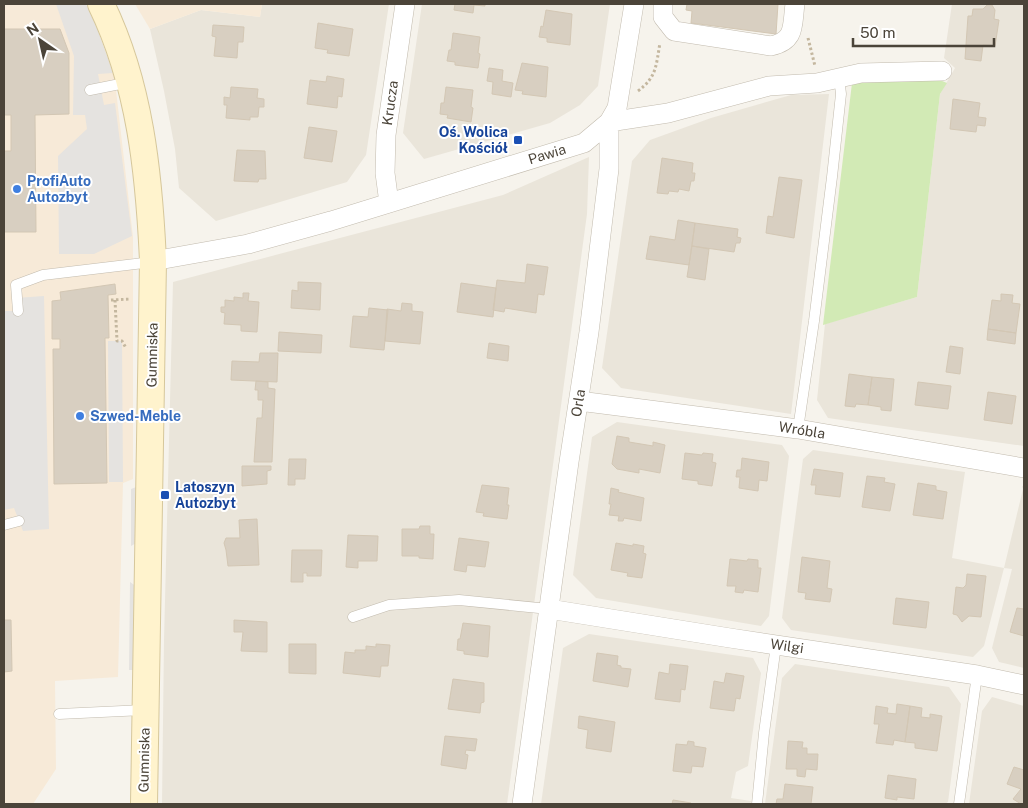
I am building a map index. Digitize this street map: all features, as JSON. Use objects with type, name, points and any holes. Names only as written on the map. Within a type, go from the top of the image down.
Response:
[{"type":"street","name":"Gumniska","points":[[101,4],[117,38],[131,82],[150,199],[153,262],[144,804]]},
{"type":"street","name":"Krucza","points":[[389,203],[385,173],[386,135],[405,4]]},
{"type":"street","name":"Orla","points":[[522,804],[579,401],[609,169],[609,122],[616,108],[634,4]]},
{"type":"street","points":[[663,4],[663,17],[668,26],[674,31],[771,46],[786,41],[790,35],[794,10]]},
{"type":"street","points":[[609,122],[668,113],[769,86],[816,83],[861,72],[942,71]]},
{"type":"street","name":"Pawia","points":[[153,262],[248,244],[584,144],[609,122]]},
{"type":"street","name":"Wróbla","points":[[579,401],[798,429],[1024,468]]},
{"type":"street","name":"Wilgi","points":[[549,609],[977,675],[1024,685]]},
{"type":"lane","points":[[798,429],[832,177],[841,94],[839,77]]},
{"type":"lane","points":[[90,90],[131,82]]},
{"type":"lane","points":[[18,311],[16,286],[43,275],[153,262]]},
{"type":"lane","points":[[4,525],[19,521]]},
{"type":"lane","points":[[353,617],[389,605],[459,600],[549,609]]},
{"type":"lane","points":[[757,804],[776,645]]},
{"type":"lane","points":[[959,804],[977,675]]},
{"type":"lane","points":[[59,714],[145,710]]},
{"type":"path","points":[[794,10],[803,21],[815,64],[816,83]]},
{"type":"path","points":[[646,85],[653,77],[662,36],[668,26]]},
{"type":"path","points":[[126,348],[122,341],[117,340],[113,300],[139,299]]},
{"type":"shaded area","points":[[4,4],[86,4],[114,73],[133,237],[133,479],[123,483],[118,677],[55,681],[56,769],[33,804],[4,804]]},
{"type":"shaded area","points":[[56,4],[86,4],[113,73],[98,74],[104,105],[115,103],[132,236],[94,254],[59,254],[58,156],[87,129],[85,115],[73,115],[74,56]]},
{"type":"shaded area","points":[[135,4],[262,4],[260,17],[201,10],[150,29]]},
{"type":"shaded area","points":[[262,4],[389,4],[366,155],[347,182],[216,221],[179,188],[175,149],[150,29],[201,10],[260,17]]},
{"type":"shaded area","points":[[422,4],[610,4],[598,86],[580,105],[550,123],[424,159],[403,133]]},
{"type":"shaded area","points":[[952,4],[1024,4],[1024,446],[828,418],[817,400],[825,324],[917,297],[940,94],[955,68],[944,58]]},
{"type":"shaded area","points":[[829,94],[791,414],[621,388],[602,368],[632,161],[650,140],[711,118],[791,95]]},
{"type":"shaded area","points":[[589,157],[587,214],[507,804],[162,804],[173,282],[503,195]]},
{"type":"shaded area","points":[[44,296],[49,529],[23,531],[14,508],[4,510],[4,311],[18,311],[17,298]]},
{"type":"shaded area","points":[[108,341],[122,341],[123,482],[109,482]]},
{"type":"shaded area","points":[[617,422],[782,445],[789,456],[769,616],[761,626],[596,598],[573,575],[592,437]]},
{"type":"shaded area","points":[[813,450],[965,472],[952,558],[1004,568],[984,646],[973,657],[791,630],[782,618],[803,459]]},
{"type":"shaded area","points":[[139,486],[138,542],[131,546],[131,489]]},
{"type":"shaded area","points":[[1022,486],[1024,487],[1024,668],[999,662],[992,648],[1012,569],[1004,568],[1023,489]]},
{"type":"shaded area","points":[[130,582],[137,587],[136,670],[129,670]]},
{"type":"shaded area","points":[[589,634],[753,658],[761,673],[748,766],[736,772],[731,798],[751,801],[750,804],[541,804],[563,648]]},
{"type":"shaded area","points":[[795,664],[949,687],[961,704],[948,802],[945,804],[765,804],[782,678]]},
{"type":"shaded area","points":[[992,697],[1024,706],[1024,804],[969,804],[982,711]]},
{"type":"green space","points":[[935,78],[947,83],[940,94],[917,297],[823,325],[852,83]]},
{"type":"building","points":[[455,4],[485,4],[485,6],[474,5],[473,13],[454,10]]},
{"type":"building","points":[[687,4],[778,4],[776,34],[691,23],[692,11],[686,10]]},
{"type":"building","points":[[987,5],[992,5],[995,10],[994,19],[999,20],[995,46],[983,45],[981,61],[965,59],[968,16],[972,16],[973,9],[983,9]]},
{"type":"building","points":[[546,10],[572,14],[570,45],[547,42],[547,38],[539,37]]},
{"type":"building","points":[[318,23],[353,29],[349,56],[327,53],[328,50],[315,48]]},
{"type":"building","points":[[213,25],[244,27],[243,42],[238,42],[237,58],[214,56],[216,37],[212,36]]},
{"type":"building","points":[[4,29],[60,29],[69,53],[69,114],[35,115],[36,232],[4,232],[4,151],[11,151],[11,115],[4,115]]},
{"type":"building","points":[[453,33],[480,37],[478,68],[455,65],[455,62],[447,61],[449,50],[451,50]]},
{"type":"building","points":[[522,63],[548,67],[546,97],[522,94],[523,91],[515,90]]},
{"type":"building","points":[[489,68],[503,70],[502,81],[513,83],[511,97],[492,94],[493,82],[487,81]]},
{"type":"building","points":[[327,76],[344,79],[342,97],[338,96],[337,108],[307,104],[310,80],[326,82]]},
{"type":"building","points":[[231,87],[258,89],[257,98],[264,99],[264,107],[259,107],[258,117],[250,117],[250,120],[226,118],[227,105],[224,105],[224,97],[230,98]]},
{"type":"building","points":[[446,87],[473,90],[471,122],[447,118],[448,115],[440,114],[441,103],[444,103]]},
{"type":"building","points":[[953,99],[980,103],[978,117],[986,118],[985,126],[977,125],[976,132],[950,129]]},
{"type":"building","points":[[309,127],[337,131],[332,162],[304,158]]},
{"type":"building","points":[[237,150],[265,151],[266,179],[259,179],[258,182],[234,181]]},
{"type":"building","points":[[662,158],[693,163],[692,173],[695,173],[694,181],[691,181],[689,191],[679,189],[678,192],[669,191],[668,194],[657,193]]},
{"type":"building","points":[[779,177],[802,180],[794,238],[766,233],[768,216],[773,217]]},
{"type":"building","points":[[678,220],[695,223],[689,265],[646,259],[650,236],[675,240]]},
{"type":"building","points":[[695,223],[738,229],[737,237],[741,238],[740,243],[736,243],[734,252],[692,246]]},
{"type":"building","points":[[692,246],[709,249],[705,280],[687,277]]},
{"type":"building","points":[[527,264],[548,267],[544,295],[538,294],[536,313],[505,308],[504,312],[493,310],[497,280],[525,283]]},
{"type":"building","points":[[298,282],[321,283],[320,310],[291,308],[292,290],[298,291]]},
{"type":"building","points":[[461,283],[496,288],[493,317],[457,312]]},
{"type":"building","name":"Szwed-Meble","points":[[115,284],[116,294],[108,295],[109,338],[105,338],[107,483],[54,484],[53,349],[60,349],[60,339],[52,339],[52,301],[61,300],[60,292]]},
{"type":"building","points":[[243,293],[249,293],[248,301],[259,302],[257,332],[241,331],[241,325],[224,324],[225,313],[221,312],[221,307],[225,307],[225,300],[234,301],[234,297],[243,298]]},
{"type":"building","points":[[1001,294],[1013,295],[1012,303],[1020,304],[1016,333],[988,329],[992,300],[1001,301]]},
{"type":"building","points":[[402,303],[412,304],[412,311],[423,312],[420,344],[385,341],[387,309],[401,311]]},
{"type":"building","points":[[369,308],[388,310],[384,350],[350,347],[353,316],[368,317]]},
{"type":"building","points":[[988,329],[1016,333],[1015,344],[987,340]]},
{"type":"building","points":[[279,332],[322,335],[321,353],[278,351]]},
{"type":"building","points":[[489,343],[509,346],[508,361],[487,358]]},
{"type":"building","points":[[950,346],[963,348],[960,374],[946,372]]},
{"type":"building","points":[[260,353],[278,353],[277,382],[231,380],[232,361],[259,362]]},
{"type":"building","points":[[849,374],[872,377],[868,405],[856,404],[855,407],[845,406]]},
{"type":"building","points":[[872,377],[894,379],[891,411],[881,410],[881,407],[868,405]]},
{"type":"building","points":[[256,381],[268,382],[268,388],[275,389],[272,462],[254,462],[257,418],[262,418],[263,400],[258,400],[258,390],[255,390]]},
{"type":"building","points":[[918,382],[951,386],[948,409],[915,405]]},
{"type":"building","points":[[988,392],[1016,396],[1012,424],[984,420]]},
{"type":"building","points":[[617,436],[629,438],[629,442],[653,446],[653,442],[665,445],[660,473],[639,469],[639,473],[617,469],[612,464]]},
{"type":"building","points":[[685,453],[713,454],[712,462],[716,463],[712,486],[698,484],[698,481],[682,479]]},
{"type":"building","points":[[742,458],[769,462],[767,481],[759,480],[758,491],[739,488],[740,477],[736,477],[737,470],[741,470]]},
{"type":"building","points":[[289,459],[306,459],[305,479],[295,479],[295,485],[288,485]]},
{"type":"building","points":[[242,466],[271,466],[271,470],[267,471],[267,484],[242,486]]},
{"type":"building","points":[[814,469],[843,473],[840,497],[815,494],[816,485],[811,485]]},
{"type":"building","points":[[867,476],[885,478],[884,482],[895,484],[890,511],[862,507]]},
{"type":"building","points":[[918,483],[936,486],[936,490],[947,492],[943,519],[913,515]]},
{"type":"building","points":[[482,485],[509,488],[507,519],[483,516],[484,513],[476,512]]},
{"type":"building","points":[[611,488],[619,490],[618,492],[644,498],[641,521],[624,518],[623,521],[618,521],[619,516],[609,515]]},
{"type":"building","points":[[257,519],[259,565],[228,566],[224,543],[226,538],[240,538],[239,520]]},
{"type":"building","points":[[420,526],[430,526],[430,534],[434,534],[433,559],[419,558],[419,556],[402,556],[402,529],[419,529]]},
{"type":"building","points":[[348,535],[378,536],[377,561],[358,561],[358,568],[346,567]]},
{"type":"building","points":[[459,538],[489,542],[485,567],[467,565],[466,572],[454,570]]},
{"type":"building","points":[[616,543],[644,546],[643,553],[646,554],[642,578],[627,576],[628,573],[611,570]]},
{"type":"building","points":[[292,550],[322,550],[321,576],[307,576],[307,573],[303,573],[303,582],[291,582]]},
{"type":"building","points":[[802,557],[830,561],[827,588],[832,589],[830,602],[805,599],[806,593],[798,592]]},
{"type":"building","points":[[730,559],[758,560],[758,568],[761,568],[758,592],[744,590],[743,593],[735,592],[736,586],[727,586]]},
{"type":"building","points":[[967,574],[986,576],[981,617],[969,616],[962,622],[957,615],[953,614],[956,587],[963,588],[966,585]]},
{"type":"building","points":[[896,598],[929,602],[926,628],[893,624]]},
{"type":"building","points":[[1017,608],[1024,609],[1024,636],[1010,632]]},
{"type":"building","points":[[4,620],[11,620],[12,671],[4,672]]},
{"type":"building","points":[[234,620],[267,622],[267,652],[241,651],[243,632],[234,632]]},
{"type":"building","points":[[463,623],[490,626],[488,657],[464,654],[464,651],[457,650]]},
{"type":"building","points":[[289,644],[316,644],[316,674],[289,673]]},
{"type":"building","points":[[376,644],[390,645],[388,666],[381,666],[380,677],[343,673],[345,652],[355,653],[355,650],[366,650],[366,646],[376,647]]},
{"type":"building","points":[[597,653],[618,656],[617,665],[621,666],[621,668],[631,669],[628,687],[593,681]]},
{"type":"building","points":[[670,664],[688,666],[685,690],[681,689],[680,702],[655,699],[659,672],[669,674]]},
{"type":"building","points":[[726,673],[744,676],[740,699],[736,698],[734,711],[710,708],[714,681],[724,683]]},
{"type":"building","points":[[453,679],[484,683],[484,702],[481,703],[480,713],[448,709]]},
{"type":"building","points":[[897,704],[910,706],[905,742],[894,740],[893,745],[876,743],[879,724],[874,724],[876,706],[888,708],[887,713],[896,714]]},
{"type":"building","points":[[910,706],[922,708],[921,717],[930,718],[930,714],[942,716],[937,751],[915,748],[915,743],[905,742]]},
{"type":"building","points":[[579,716],[615,722],[611,752],[586,748],[588,730],[578,728]]},
{"type":"building","points":[[445,736],[477,739],[475,751],[466,750],[465,754],[468,755],[466,769],[441,765]]},
{"type":"building","points":[[688,741],[694,742],[694,746],[706,748],[703,767],[692,766],[691,773],[673,771],[676,744],[687,745]]},
{"type":"building","points":[[788,741],[803,742],[802,748],[807,748],[807,754],[818,754],[817,770],[806,769],[805,777],[797,776],[797,769],[786,769]]},
{"type":"building","points":[[1014,767],[1024,770],[1024,804],[1013,799],[1021,789],[1007,784]]},
{"type":"building","points":[[888,775],[916,779],[914,799],[897,797],[897,800],[885,798]]},
{"type":"building","points":[[785,784],[813,787],[811,804],[776,804],[777,799],[783,799]]},
{"type":"building","points":[[673,800],[691,803],[691,804],[672,804]]},
{"type":"place","name":"Oś. Wolica Kościół","points":[[518,140]]},
{"type":"place","name":"ProfiAuto Autozbyt","points":[[17,189]]},
{"type":"place","name":"Szwed-Meble","points":[[80,416]]},
{"type":"place","name":"Latoszyn Autozbyt","points":[[165,495]]}]
